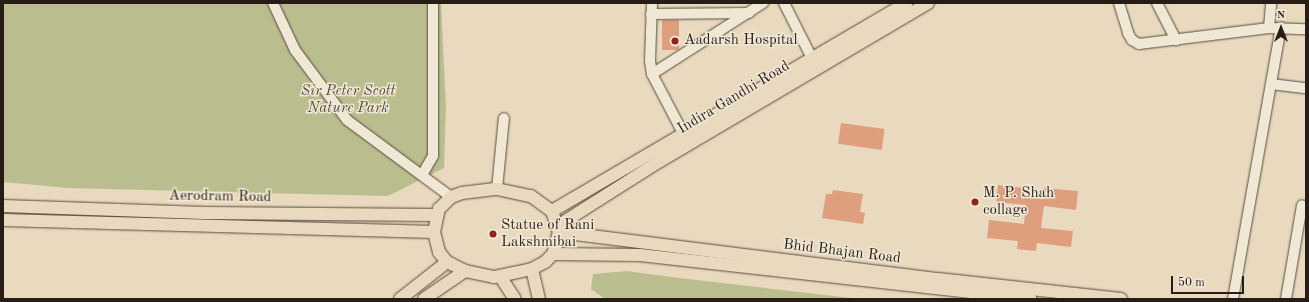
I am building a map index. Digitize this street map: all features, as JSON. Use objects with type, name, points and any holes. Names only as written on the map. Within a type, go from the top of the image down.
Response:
[{"type":"main road","name":"Indira Gandhi Road","points":[[559,229],[660,161],[906,3]]},
{"type":"main road","name":"Indira Gandhi Road","points":[[552,212],[814,63],[928,3]]},
{"type":"main road","points":[[497,189],[531,196],[552,212],[559,229],[553,254],[532,269],[500,276],[465,271],[447,262],[439,252],[434,232],[436,215],[451,198],[474,190],[497,189]]},
{"type":"main road","name":"Aerodram Road","points":[[3,206],[204,213],[436,215]]},
{"type":"main road","name":"Aerodram Road","points":[[3,220],[434,232]]},
{"type":"main road","name":"Bhid Bhajan Road","points":[[559,229],[922,278],[1121,299]]},
{"type":"main road","name":"Bhid Bhajan Road","points":[[553,254],[640,255],[1031,299]]},
{"type":"main road","points":[[400,299],[447,262]]},
{"type":"main road","points":[[532,269],[539,299]]},
{"type":"main road","points":[[424,299],[465,271]]},
{"type":"main road","points":[[500,276],[515,299]]},
{"type":"street","points":[[273,3],[295,50],[347,120],[451,198]]},
{"type":"street","points":[[422,175],[433,156],[433,3]]},
{"type":"street","points":[[652,3],[650,61],[652,74],[684,136]]},
{"type":"street","points":[[652,74],[764,3]]},
{"type":"street","points":[[784,3],[814,63]]},
{"type":"street","points":[[1119,3],[1132,40],[1139,44],[1281,27],[1306,30]]},
{"type":"street","points":[[1157,3],[1176,40]]},
{"type":"street","points":[[1270,28],[1271,3]]},
{"type":"street","points":[[651,14],[749,13]]},
{"type":"street","points":[[1234,299],[1281,27]]},
{"type":"street","points":[[1271,84],[1306,88]]},
{"type":"street","points":[[497,189],[504,118]]},
{"type":"street","points":[[1286,299],[1302,205]]},
{"type":"green space","name":"Sir Peter Scott Nature Park","points":[[3,3],[441,3],[446,108],[444,168],[388,196],[68,188],[3,182]]},
{"type":"green space","points":[[627,271],[860,299],[605,299],[591,289],[593,274]]},
{"type":"building","points":[[662,20],[679,20],[679,50],[662,50]]},
{"type":"building","points":[[841,123],[885,129],[882,150],[838,144]]},
{"type":"building","points":[[998,185],[1024,188],[1023,197],[1043,199],[1044,188],[1078,191],[1076,210],[1044,206],[1041,228],[1073,231],[1071,247],[1037,243],[1036,251],[1017,249],[1018,241],[987,238],[989,220],[1024,224],[1026,205],[996,202]]},
{"type":"building","points":[[833,190],[863,194],[860,212],[865,213],[863,224],[822,218],[826,194],[832,194]]},
{"type":"place","name":"Aadarsh Hospital","points":[[675,41]]},
{"type":"place","name":"M. P. Shah collage","points":[[975,202]]},
{"type":"place","name":"Statue of Rani Lakshmibai","points":[[493,234]]}]
